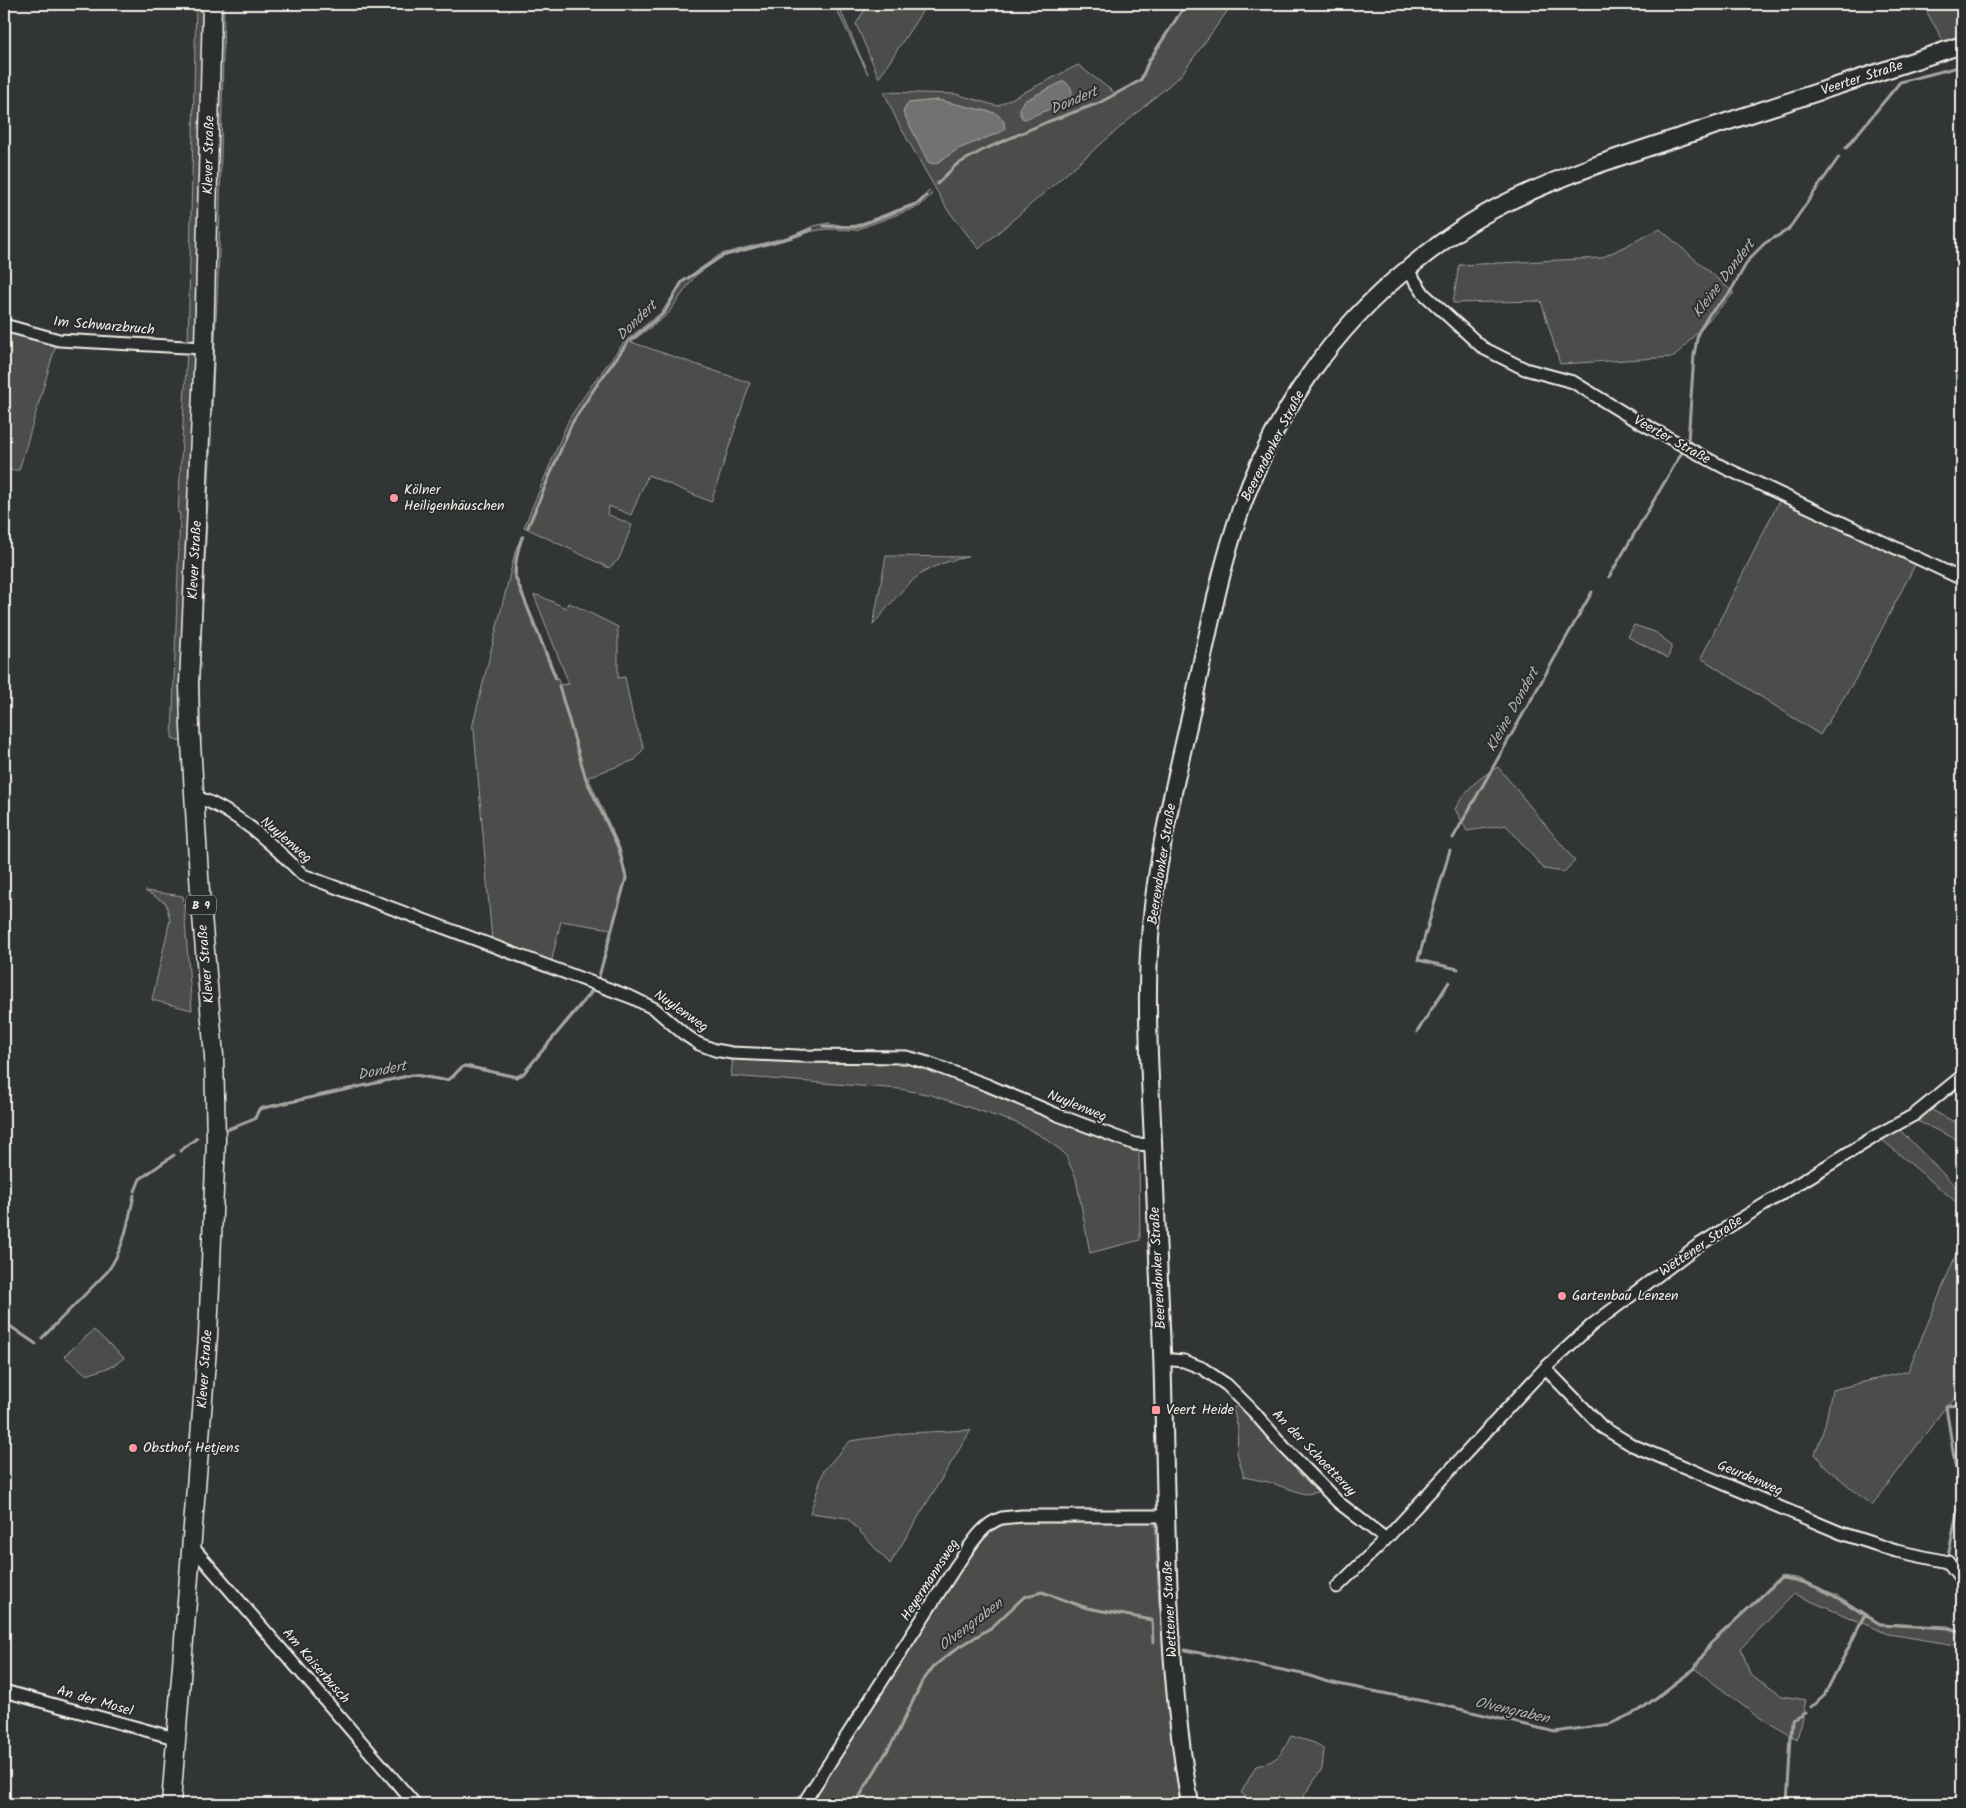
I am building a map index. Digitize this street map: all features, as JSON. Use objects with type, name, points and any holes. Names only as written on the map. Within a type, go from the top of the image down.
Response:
[{"type":"main road","name":"Klever Straße","points":[[171,1804],[178,1739],[208,1336],[216,1140],[214,1056],[200,892],[189,684],[204,348],[212,4]]},
{"type":"street","name":"Veerter Straße","points":[[1313,370],[1351,322],[1407,269],[1451,237],[1499,206],[1573,173],[1962,45]]},
{"type":"street","name":"Veerter Straße","points":[[1407,269],[1424,294],[1483,348],[1525,369],[1573,382],[1632,418],[1722,467],[1962,579]]},
{"type":"street","name":"Im Schwarzbruch","points":[[4,324],[59,340],[204,348]]},
{"type":"street","name":"Beerendonker Straße","points":[[1162,1414],[1162,1359],[1148,1000],[1149,951],[1154,897],[1162,843],[1224,569],[1239,514],[1273,438],[1293,400],[1313,370]]},
{"type":"street","name":"Nuylenweg","points":[[194,796],[211,801],[272,843],[303,875],[633,998],[655,1009],[684,1034],[699,1044],[715,1050],[732,1053],[799,1056],[907,1057],[988,1085],[1058,1115],[1135,1144],[1153,1145]]},
{"type":"street","name":"Wettener Straße","points":[[1386,1539],[1576,1337],[1697,1246],[1879,1134],[1914,1115],[1962,1076]]},
{"type":"street","name":"An der Schoetteruy","points":[[1162,1359],[1184,1361],[1202,1368],[1228,1385],[1284,1447],[1338,1502],[1386,1539]]},
{"type":"street","name":"Geurdenweg","points":[[1545,1368],[1602,1427],[1632,1444],[1841,1533],[1896,1552],[1948,1562],[1962,1580]]},
{"type":"street","name":"Wettener Straße","points":[[1162,1414],[1172,1644],[1185,1779],[1190,1804]]},
{"type":"street","name":"Heyermannsweg","points":[[803,1804],[956,1566],[989,1524],[1001,1518],[1022,1516],[1166,1516]]},
{"type":"street","points":[[1337,1587],[1386,1539]]},
{"type":"street","name":"Am Kaiserbusch","points":[[192,1551],[197,1552],[232,1591],[415,1804]]},
{"type":"street","name":"An der Mosel","points":[[4,1691],[178,1739]]},
{"type":"shaded area","points":[[196,4],[207,4],[199,334],[195,340],[188,344]]},
{"type":"shaded area","points":[[218,4],[224,4],[219,253],[212,412],[207,408]]},
{"type":"shaded area","points":[[834,4],[838,4],[868,74]]},
{"type":"shaded area","points":[[868,4],[927,4],[879,78],[856,24]]},
{"type":"shaded area","points":[[1185,4],[1229,4],[1226,13],[1181,75],[979,249],[947,209],[897,121],[884,92],[956,94],[997,106],[1078,65],[1116,94],[1140,79],[1148,60]],"holes":[[[1064,81],[1071,88],[1072,97],[1020,116],[1020,107],[1024,101]],[[938,100],[995,113],[1003,119],[1005,128],[1001,132],[958,149],[937,163],[903,112],[908,103]]]},
{"type":"shaded area","points":[[1922,4],[1962,4],[1962,45],[1948,49]]},
{"type":"shaded area","points":[[1064,81],[1072,90],[1068,102],[1025,119],[1022,118],[1020,107],[1024,101]]},
{"type":"shaded area","points":[[938,100],[995,113],[1003,119],[1005,128],[1001,132],[958,149],[937,163],[928,162],[903,112],[908,103]]},
{"type":"shaded area","points":[[929,191],[932,194],[920,206],[856,230],[828,229],[813,231],[722,257],[695,276],[667,315],[631,342],[750,383],[711,502],[648,475],[631,515],[609,506],[607,514],[632,525],[619,559],[609,568],[524,527],[569,419],[625,341],[662,312],[682,281],[721,254],[791,236],[813,226],[829,223],[845,226],[856,225],[918,202]]},
{"type":"shaded area","points":[[1660,229],[1734,293],[1674,357],[1560,364],[1541,301],[1453,303],[1459,265],[1601,258]]},
{"type":"shaded area","points":[[4,322],[57,341],[19,470],[4,471]]},
{"type":"shaded area","points":[[187,351],[193,353],[197,358],[185,743],[172,738],[180,514],[178,513]]},
{"type":"shaded area","points":[[212,421],[199,682],[201,742],[196,742],[206,425]]},
{"type":"shaded area","points":[[1782,495],[1918,559],[1859,673],[1820,735],[1701,658]]},
{"type":"shaded area","points":[[522,536],[524,536],[516,565],[516,576],[560,685],[569,684],[534,595],[566,608],[568,603],[574,605],[618,627],[618,678],[625,677],[632,713],[644,748],[635,760],[588,777],[620,848],[627,878],[598,980],[611,929],[561,921],[551,963],[492,941],[474,729],[472,728],[516,549]]},
{"type":"shaded area","points":[[886,556],[968,557],[950,561],[924,572],[903,589],[873,625]]},
{"type":"shaded area","points":[[1634,625],[1655,632],[1672,645],[1668,658],[1628,637]]},
{"type":"shaded area","points":[[1498,767],[1575,861],[1564,872],[1544,869],[1506,825],[1467,831],[1455,809],[1473,785]]},
{"type":"shaded area","points":[[145,891],[183,896],[192,1010],[152,1000],[170,920],[166,903]]},
{"type":"shaded area","points":[[594,988],[596,989],[523,1075],[517,1078],[465,1067],[447,1081],[413,1076],[291,1101],[260,1110],[255,1120],[227,1131],[227,1129],[255,1118],[259,1108],[413,1074],[446,1079],[465,1065],[517,1076],[523,1073]]},
{"type":"shaded area","points":[[733,1057],[906,1061],[927,1065],[1139,1148],[1140,1240],[1090,1253],[1076,1178],[1065,1154],[1045,1138],[1017,1123],[931,1095],[900,1089],[731,1076]]},
{"type":"shaded area","points":[[1930,1109],[1962,1126],[1962,1142],[1915,1120]]},
{"type":"shaded area","points":[[1899,1129],[1962,1193],[1962,1207],[1881,1139]]},
{"type":"shaded area","points":[[1962,1240],[1962,1412],[1961,1394],[1944,1409],[1872,1506],[1825,1466],[1815,1454],[1825,1425],[1832,1390],[1908,1371]]},
{"type":"shaded area","points":[[94,1330],[124,1358],[113,1366],[87,1375],[64,1356]]},
{"type":"shaded area","points":[[1241,1404],[1320,1492],[1305,1494],[1268,1482],[1244,1477],[1237,1453],[1238,1428],[1233,1408]]},
{"type":"shaded area","points":[[971,1430],[890,1564],[847,1518],[810,1513],[824,1470],[850,1441],[907,1433]]},
{"type":"shaded area","points":[[1021,1519],[1155,1520],[1159,1605],[1176,1643],[1193,1804],[808,1804],[983,1535],[1002,1522]]},
{"type":"shaded area","points":[[1781,1576],[1797,1578],[1837,1595],[1880,1623],[1948,1626],[1962,1631],[1962,1646],[1888,1634],[1794,1594],[1741,1648],[1750,1674],[1782,1696],[1806,1700],[1797,1739],[1755,1715],[1694,1668],[1708,1645]]},
{"type":"shaded area","points":[[1291,1736],[1315,1743],[1324,1750],[1322,1769],[1301,1800],[1307,1804],[1259,1804],[1250,1800],[1241,1793],[1256,1766],[1269,1762],[1278,1756]]},
{"type":"waterway","name":"Dondert","points":[[937,184],[956,165],[983,150],[1047,122],[1099,103],[1141,80],[1149,61],[1186,4]]},
{"type":"waterway","name":"Kleine Dondert","points":[[1957,24],[1962,21]]},
{"type":"waterway","name":"Kleine Dondert","points":[[1846,148],[1900,82],[1962,66]]},
{"type":"waterway","name":"Kleine Dondert","points":[[1688,441],[1694,355],[1698,333],[1710,313],[1729,294],[1749,259],[1765,243],[1788,230],[1839,157]]},
{"type":"waterway","name":"Dondert","points":[[824,226],[855,227],[919,203],[926,196]]},
{"type":"waterway","name":"Dondert","points":[[528,527],[572,423],[628,342],[664,313],[682,282],[722,256],[791,237],[812,229]]},
{"type":"waterway","name":"Kleine Dondert","points":[[1609,577],[1681,454]]},
{"type":"waterway","name":"Dondert","points":[[522,537],[515,566],[515,576],[556,679]]},
{"type":"waterway","name":"Kleine Dondert","points":[[1453,838],[1592,592]]},
{"type":"waterway","name":"Dondert","points":[[559,686],[586,779],[619,849],[626,878],[598,980]]},
{"type":"waterway","name":"Kleine Dondert","points":[[1450,850],[1418,960],[1458,969]]},
{"type":"waterway","name":"Kleine Dondert","points":[[1417,1032],[1449,982]]},
{"type":"waterway","name":"Dondert","points":[[228,1129],[255,1118],[259,1109],[412,1075],[446,1080],[465,1066],[516,1077],[523,1074],[594,988]]},
{"type":"waterway","name":"Dondert","points":[[180,1151],[197,1138]]},
{"type":"waterway","name":"Dondert","points":[[135,1191],[140,1179],[174,1155]]},
{"type":"waterway","name":"Dondert","points":[[42,1338],[107,1272],[113,1263],[125,1235],[134,1195]]},
{"type":"waterway","name":"Dondert","points":[[4,1322],[36,1344]]},
{"type":"waterway","points":[[1948,1557],[1960,1497],[1946,1406],[1962,1405]]},
{"type":"waterway","name":"Olvengraben","points":[[1185,1650],[1443,1705],[1555,1732],[1610,1724],[1640,1710],[1694,1669],[1710,1644],[1781,1578],[1814,1587],[1865,1615]]},
{"type":"waterway","name":"Olvengraben","points":[[855,1804],[896,1736],[922,1682],[933,1667],[956,1649],[992,1627],[1024,1597],[1042,1592],[1087,1608],[1152,1620],[1153,1642]]},
{"type":"waterway","name":"Olvengraben","points":[[1811,1707],[1825,1694],[1865,1615],[1880,1624],[1948,1628],[1962,1632]]},
{"type":"waterway","points":[[1787,1804],[1792,1720],[1805,1713]]},
{"type":"place","name":"Kölner Heiligenhäuschen","points":[[394,498]]},
{"type":"place","name":"Gartenbau Lenzen","points":[[1562,1296]]},
{"type":"place","name":"Veert Heide","points":[[1156,1410]]},
{"type":"place","name":"Obsthof Hetjens","points":[[133,1448]]}]
